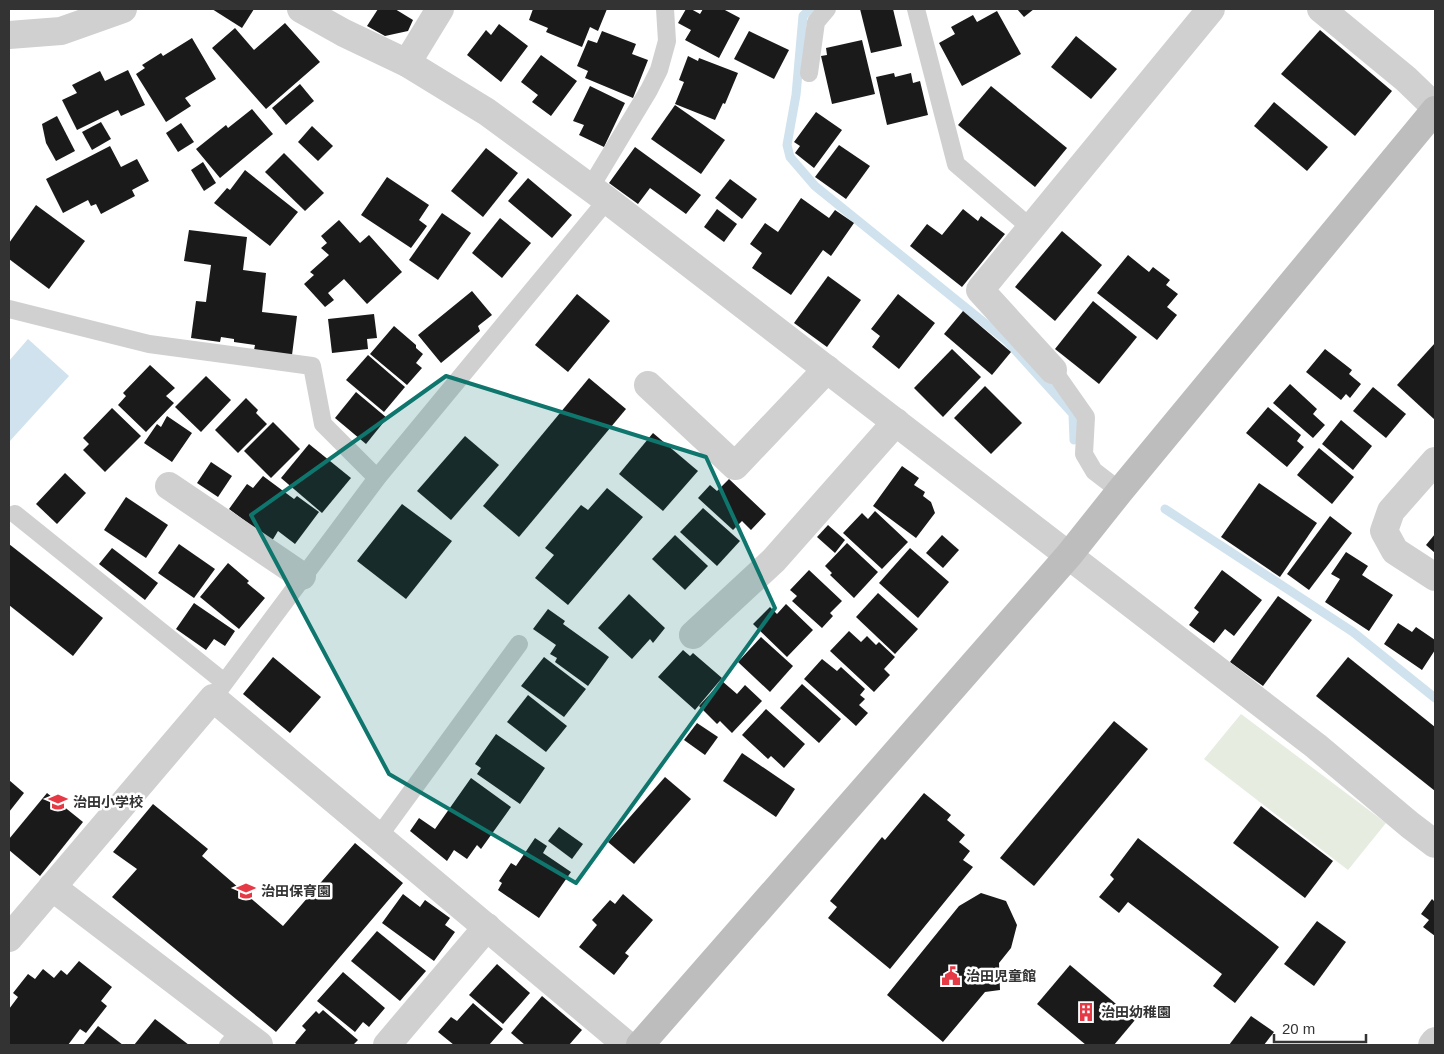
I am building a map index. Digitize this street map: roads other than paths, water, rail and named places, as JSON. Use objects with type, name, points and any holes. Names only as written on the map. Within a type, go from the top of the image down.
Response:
[{"type":"street","points":[[9,35],[61,31],[124,9]]},
{"type":"street","points":[[302,9],[344,33],[407,63],[487,112],[598,194],[1070,555],[1316,746],[1435,844]]},
{"type":"street","points":[[407,63],[440,9]]},
{"type":"street","points":[[1053,370],[980,290],[1211,9]]},
{"type":"street","points":[[640,1045],[1070,555],[1120,491],[1435,108],[1406,78],[1321,9]]},
{"type":"street","points":[[648,385],[735,466],[827,369]]},
{"type":"street","points":[[693,635],[774,560],[896,422]]},
{"type":"street","points":[[1435,461],[1391,511],[1384,531],[1395,551],[1435,577]]},
{"type":"street","points":[[169,486],[302,576]]},
{"type":"street","points":[[9,938],[218,690],[379,836],[626,1045]]},
{"type":"street","points":[[52,887],[242,1040]]},
{"type":"street","points":[[387,1045],[487,927]]},
{"type":"street","points":[[1432,1045],[1435,1041]]},
{"type":"lane","points":[[15,514],[218,690],[377,478],[598,194],[659,70],[668,41],[665,9]]},
{"type":"lane","points":[[809,73],[816,22],[827,9]]},
{"type":"lane","points":[[916,9],[956,164],[1031,228]]},
{"type":"lane","points":[[9,309],[149,344],[312,366],[323,424],[377,478]]},
{"type":"lane","points":[[1053,370],[1086,417],[1084,454],[1094,471],[1120,491]]},
{"type":"lane","points":[[379,836],[519,644]]},
{"type":"water","points":[[28,339],[69,376],[9,442],[9,361]]},
{"type":"waterway","points":[[810,9],[803,16],[796,95],[787,145],[790,157],[815,186],[1007,341],[1073,414],[1074,440]]},
{"type":"waterway","points":[[1165,509],[1353,632],[1435,698]]},
{"type":"place","name":"治田小学校","points":[[58,802]]},
{"type":"place","name":"治田保育園","points":[[246,891]]},
{"type":"place","name":"治田児童館","points":[[951,976]]},
{"type":"place","name":"治田幼稚園","points":[[1086,1012]]}]
